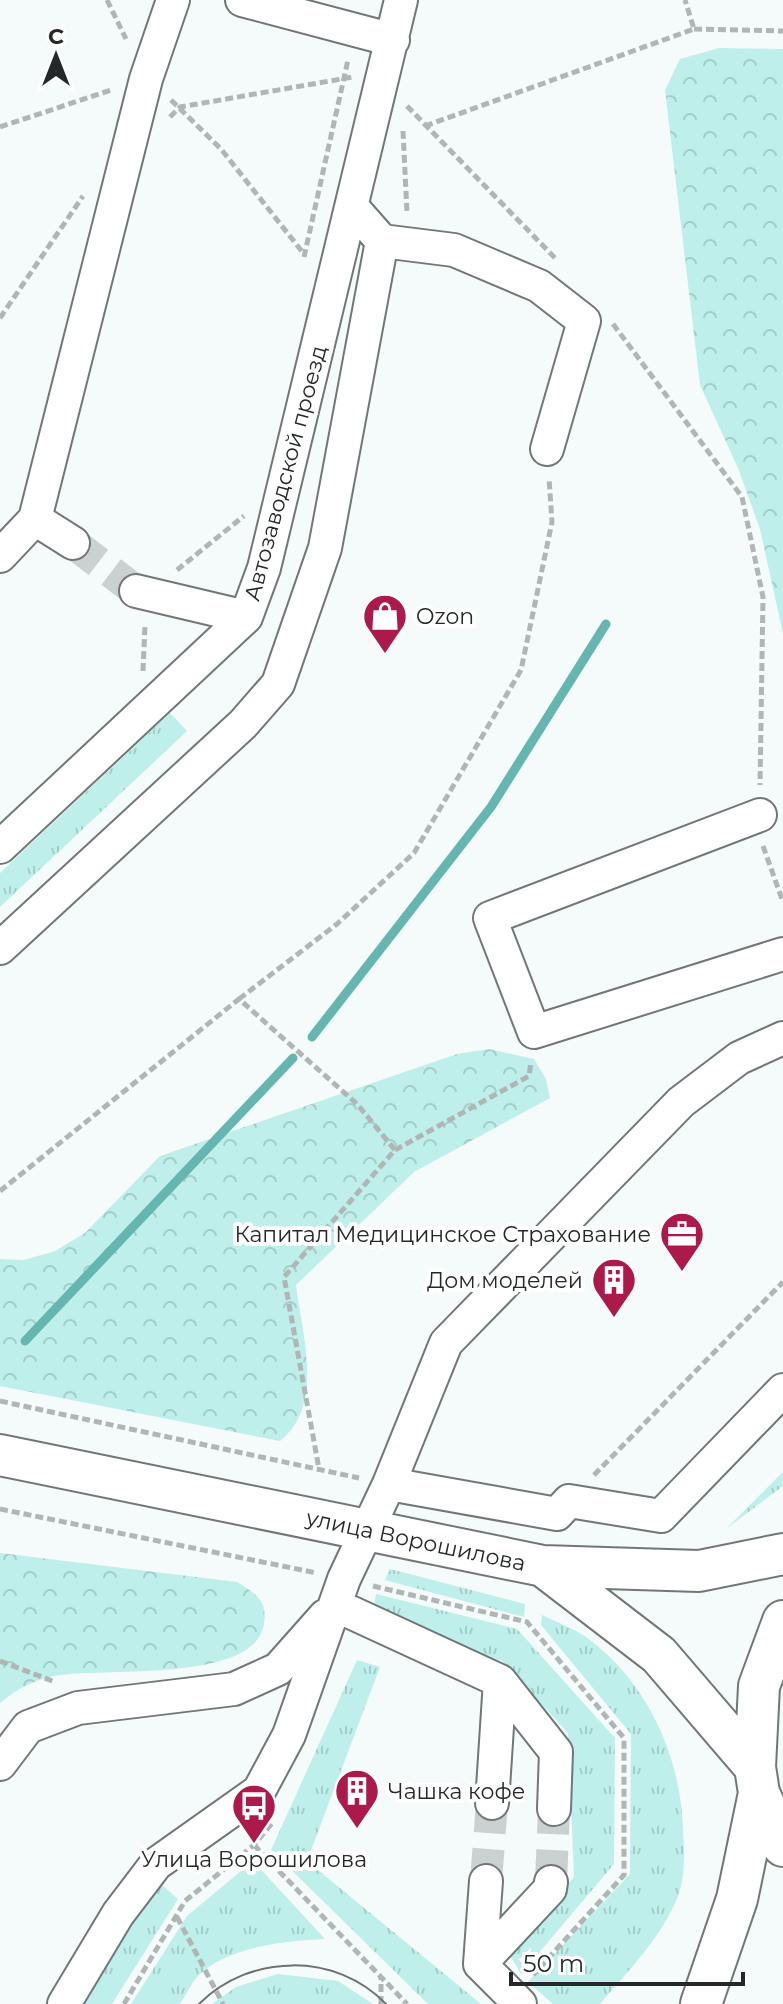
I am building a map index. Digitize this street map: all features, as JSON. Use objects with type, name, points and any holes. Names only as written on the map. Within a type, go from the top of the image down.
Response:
[{"type":"main road","name":"улица Ворошилова","points":[[0,1455],[543,1566],[659,1655],[757,1780]]},
{"type":"main road","points":[[543,1566],[699,1571],[783,1554]]},
{"type":"main road","points":[[703,2003],[737,1899],[757,1780],[759,1686],[783,1621]]},
{"type":"main road","points":[[757,1780],[783,1846]]},
{"type":"street","points":[[0,556],[35,519],[146,79],[173,0]]},
{"type":"street","points":[[242,0],[285,6],[354,31],[393,40]]},
{"type":"street","name":"Автозаводской проезд","points":[[0,847],[246,617],[264,568],[401,0]]},
{"type":"street","points":[[353,208],[382,241],[454,250],[539,286],[584,321],[547,449]]},
{"type":"street","points":[[0,948],[243,724],[278,684],[325,548],[382,241]]},
{"type":"street","points":[[35,519],[73,543]]},
{"type":"street","points":[[141,592],[246,617]]},
{"type":"street","points":[[760,815],[490,918],[534,1032],[783,954]]},
{"type":"street","points":[[64,2004],[118,1914],[156,1864],[259,1791],[289,1735],[340,1592],[389,1484],[446,1343],[681,1102],[739,1058],[783,1038]]},
{"type":"street","points":[[389,1484],[557,1514],[569,1501],[661,1516],[783,1390]]},
{"type":"street","points":[[340,1592],[500,1681],[556,1752],[554,1809]]},
{"type":"street","points":[[0,1764],[28,1727],[78,1708],[234,1689],[278,1669],[340,1592]]},
{"type":"street","points":[[492,1803],[500,1681]]},
{"type":"street","points":[[486,1881],[480,1964],[520,2004]]},
{"type":"street","points":[[480,1964],[550,1889],[551,1882]]},
{"type":"path","points":[[685,0],[694,29]]},
{"type":"path","points":[[425,126],[694,29],[783,31]]},
{"type":"path","points":[[301,270],[354,31]]},
{"type":"path","points":[[345,77],[384,79],[425,126],[559,262]]},
{"type":"path","points":[[0,127],[146,79],[221,149],[304,254]]},
{"type":"path","points":[[611,322],[742,497],[763,597],[759,835],[783,902]]},
{"type":"path","points":[[0,1191],[337,924],[414,853],[521,670],[552,522],[547,449]]},
{"type":"path","points":[[142,685],[141,592],[245,515],[242,529]]},
{"type":"path","points":[[239,999],[357,1104],[395,1150]]},
{"type":"path","points":[[319,1469],[284,1277],[395,1150],[529,1076],[534,1032]]},
{"type":"path","points":[[569,1501],[783,1282]]},
{"type":"path","points":[[0,1401],[389,1484]]},
{"type":"path","points":[[0,1509],[340,1592],[527,1622]]},
{"type":"path","points":[[0,1661],[65,1686]]},
{"type":"path","points":[[124,2004],[185,1901],[254,1845],[407,2004]]},
{"type":"path","points":[[177,1916],[223,2004]]},
{"type":"path","points":[[381,1977],[381,2004]]},
{"type":"green space","points":[[719,48],[783,49],[783,634],[760,529],[738,468],[700,385],[665,90],[680,59]]},
{"type":"green space","points":[[170,713],[187,731],[0,907],[0,873]]},
{"type":"green space","points":[[489,1049],[534,1059],[546,1079],[550,1098],[414,1172],[296,1285],[305,1347],[306,1389],[294,1426],[280,1441],[0,1386],[0,1259],[24,1260],[55,1251],[85,1233],[160,1156],[457,1054]]},
{"type":"green space","points":[[783,1472],[783,1486],[726,1529]]},
{"type":"green space","points":[[0,1553],[237,1582],[259,1598],[264,1609],[264,1624],[254,1643],[234,1656],[173,1669],[54,1676],[25,1686],[0,1703]]},
{"type":"green space","points":[[390,1569],[525,1604],[524,1617],[385,1580]]},
{"type":"green space","points":[[376,1594],[517,1629],[615,1738],[614,1864],[521,1974],[508,1952],[574,1877],[568,1733],[502,1661],[397,1624],[374,1606]]},
{"type":"green space","points":[[542,1615],[590,1640],[629,1679],[658,1725],[676,1776],[681,1803],[684,1863],[678,1896],[654,1939],[600,2004],[553,2004],[528,1982],[630,1874],[631,1734],[541,1625]]},
{"type":"green space","points":[[357,1660],[380,1667],[307,1861],[481,2004],[428,2004],[271,1850]]},
{"type":"green space","points":[[253,1861],[325,1939],[277,1943],[229,1956],[199,1975],[180,2004],[131,2004],[187,1916]]},
{"type":"green space","points":[[155,1879],[178,1899],[112,2004],[76,2004]]},
{"type":"green space","points":[[278,1974],[338,1981],[373,2004],[212,2004],[236,1987]]},
{"type":"waterway","points":[[312,1037],[491,807],[606,624]]},
{"type":"waterway","points":[[25,1341],[293,1058]]},
{"type":"tunnel","points":[[73,543],[136,591]]},
{"type":"tunnel","points":[[486,1881],[492,1803]]},
{"type":"tunnel","points":[[551,1882],[554,1809]]},
{"type":"tram line","points":[[199,2004],[220,1987],[243,1975],[293,1965],[343,1975],[366,1987],[386,2004]]},
{"type":"place","name":"Ozon","points":[[385,655]]},
{"type":"place","name":"Капитал Медицинское Страхование","points":[[682,1273]]},
{"type":"place","name":"Дом моделей","points":[[614,1319]]},
{"type":"place","name":"Чашка кофе","points":[[357,1830]]},
{"type":"place","name":"Улица Ворошилова","points":[[254,1845]]}]
